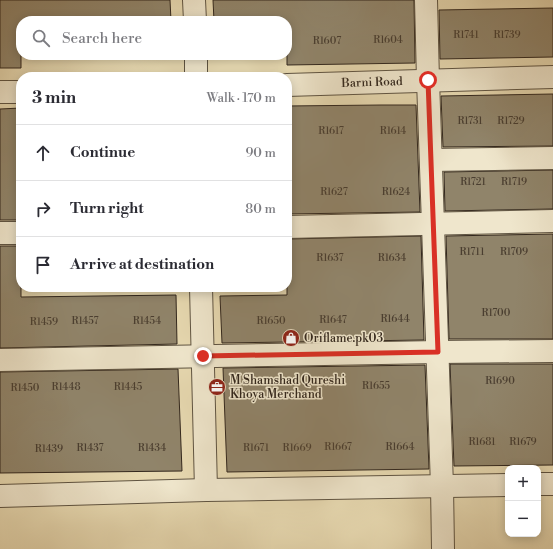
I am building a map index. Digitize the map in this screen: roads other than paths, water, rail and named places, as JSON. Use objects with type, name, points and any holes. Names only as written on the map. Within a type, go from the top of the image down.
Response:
[{"type":"street","points":[[194,0],[195,16]]},
{"type":"street","points":[[426,0],[443,549]]},
{"type":"street","points":[[196,60],[196,72]]},
{"type":"street","name":"Barni Road","points":[[292,85],[553,77]]},
{"type":"street","points":[[0,92],[16,92]]},
{"type":"street","points":[[431,160],[553,158]]},
{"type":"street","points":[[292,227],[553,221]]},
{"type":"street","points":[[0,233],[16,233]]},
{"type":"street","points":[[201,292],[206,490]]},
{"type":"street","points":[[0,360],[553,351]]},
{"type":"street","points":[[541,484],[553,484]]},
{"type":"street","points":[[0,496],[206,490],[505,485]]},
{"type":"place","name":"Oriflame.pk03","points":[[291,338]]},
{"type":"place","name":"M Shamshad Qureshi Khoya Merchand","points":[[217,387]]}]
